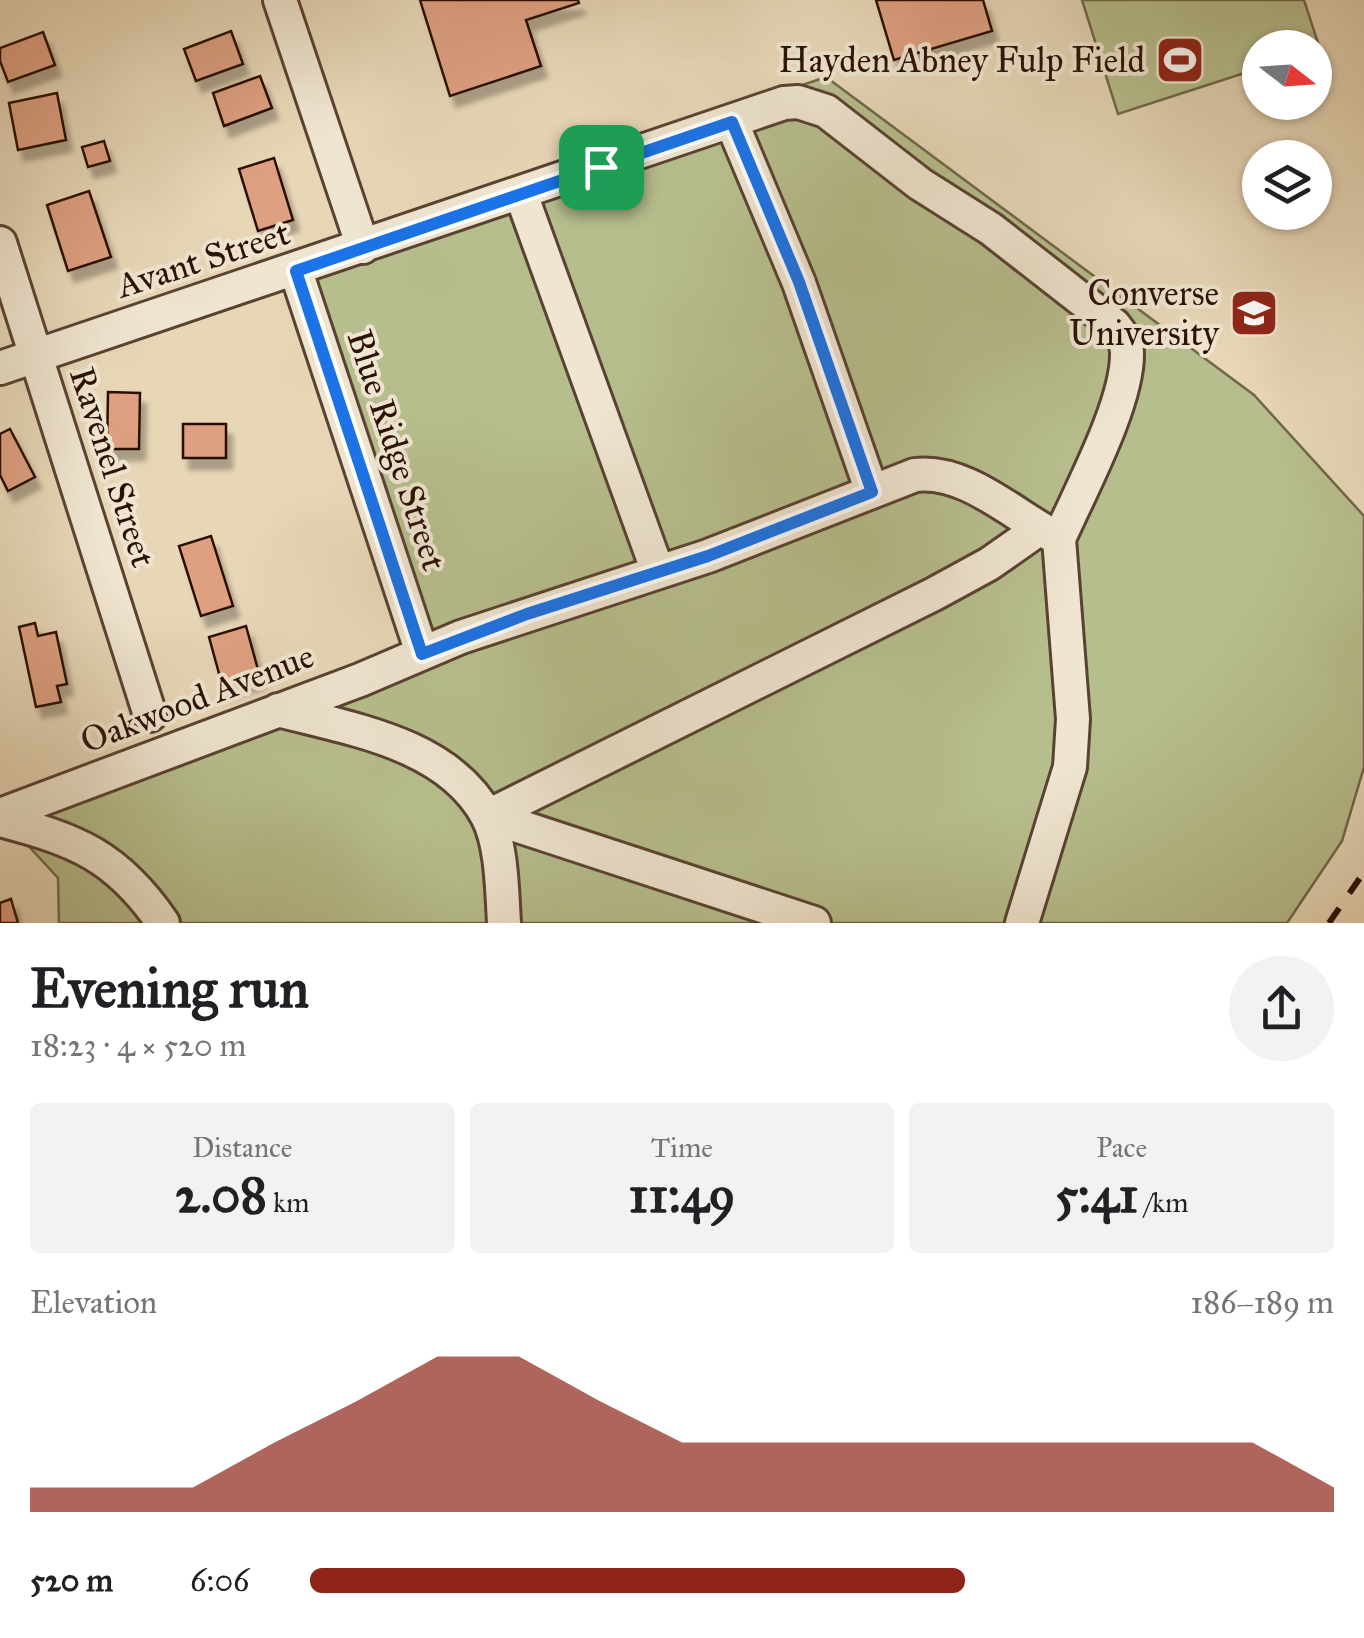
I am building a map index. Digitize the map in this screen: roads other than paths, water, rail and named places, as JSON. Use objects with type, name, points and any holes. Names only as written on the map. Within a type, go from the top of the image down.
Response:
[{"type":"street","points":[[280,0],[364,247]]},
{"type":"street","name":"Avant Street","points":[[0,368],[798,102],[826,112],[920,184],[992,228],[1114,325],[1126,342],[1128,356],[1122,383],[1049,534]]},
{"type":"street","points":[[732,122],[799,282],[872,492]]},
{"type":"street","points":[[521,194],[658,572]]},
{"type":"street","name":"Ravenel Street","points":[[0,243],[150,715]]},
{"type":"street","name":"Blue Ridge Street","points":[[296,271],[422,654]]},
{"type":"street","name":"Oakwood Avenue","points":[[0,818],[527,614],[708,556],[915,475],[936,473],[956,478],[1049,534]]},
{"type":"street","points":[[488,816],[1049,534],[1073,719],[1070,768],[1022,923]]},
{"type":"street","points":[[278,710],[397,740],[458,779],[488,816],[500,865],[504,923]]},
{"type":"street","points":[[488,816],[814,923]]},
{"type":"street","points":[[0,818],[54,834],[103,858],[140,890],[163,923]]},
{"type":"railway","points":[[1329,923],[1364,872]]},
{"type":"place","name":"Hayden Abney Fulp Field","points":[[1180,60]]},
{"type":"place","name":"Converse University","points":[[1254,313]]}]
